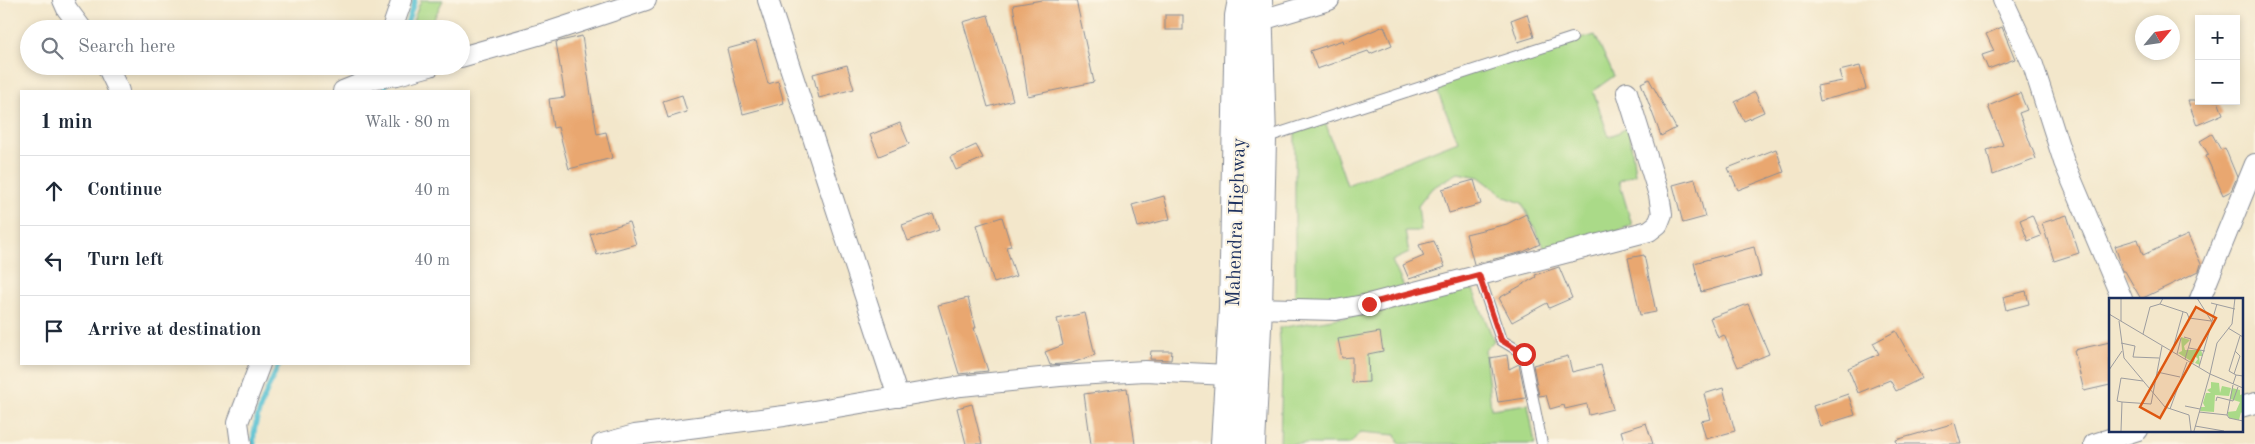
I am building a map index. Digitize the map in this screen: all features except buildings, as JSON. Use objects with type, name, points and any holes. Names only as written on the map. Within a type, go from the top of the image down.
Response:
[{"type":"highway","name":"Mahendra Highway","points":[[1251,444],[1258,308],[1262,139],[1252,7]]},
{"type":"highway","name":"Mahendra Highway","points":[[1225,444],[1233,309],[1239,16],[1252,7]]},
{"type":"street","points":[[63,0],[75,20]]},
{"type":"street","points":[[395,20],[402,0]]},
{"type":"street","points":[[470,54],[552,31],[646,0]]},
{"type":"street","points":[[768,0],[898,396]]},
{"type":"street","points":[[1252,7],[1328,0]]},
{"type":"street","points":[[2003,0],[2033,66],[2064,162],[2122,298]]},
{"type":"street","points":[[111,75],[118,90]]},
{"type":"street","points":[[345,90],[375,78],[400,75]]},
{"type":"street","points":[[1258,308],[1336,310],[1369,304],[1624,239],[1649,230],[1658,224],[1662,214],[1627,92]]},
{"type":"street","points":[[2200,298],[2255,164]]},
{"type":"street","points":[[241,444],[238,422],[260,365]]},
{"type":"street","points":[[602,444],[635,435],[784,416],[961,386],[1145,371],[1228,375]]},
{"type":"street","points":[[2242,406],[2255,403]]},
{"type":"street","points":[[2094,444],[2132,432]]},
{"type":"lane","points":[[1262,139],[1572,38]]},
{"type":"lane","points":[[1479,275],[1501,340],[1524,354],[1542,444]]},
{"type":"green space","points":[[421,0],[443,0],[433,20],[413,20]]},
{"type":"green space","points":[[1595,35],[1614,76],[1593,91],[1609,137],[1629,127],[1635,174],[1619,181],[1632,225],[1621,230],[1545,249],[1522,203],[1505,197],[1479,177],[1458,173],[1432,188],[1418,206],[1421,231],[1405,231],[1409,253],[1392,261],[1405,289],[1363,301],[1295,296],[1295,130],[1325,121],[1347,185],[1458,141],[1433,81]]},
{"type":"green space","points":[[1471,285],[1494,341],[1485,350],[1491,409],[1528,404],[1535,444],[1399,444],[1396,435],[1360,432],[1350,444],[1280,444],[1282,372],[1279,328],[1392,309]]},
{"type":"waterway","points":[[408,20],[415,0]]},
{"type":"waterway","points":[[384,90],[387,81]]},
{"type":"waterway","points":[[254,444],[255,425],[258,415],[279,365]]},
{"type":"route","points":[[1369,304],[1479,275],[1501,340],[1524,354]]}]
